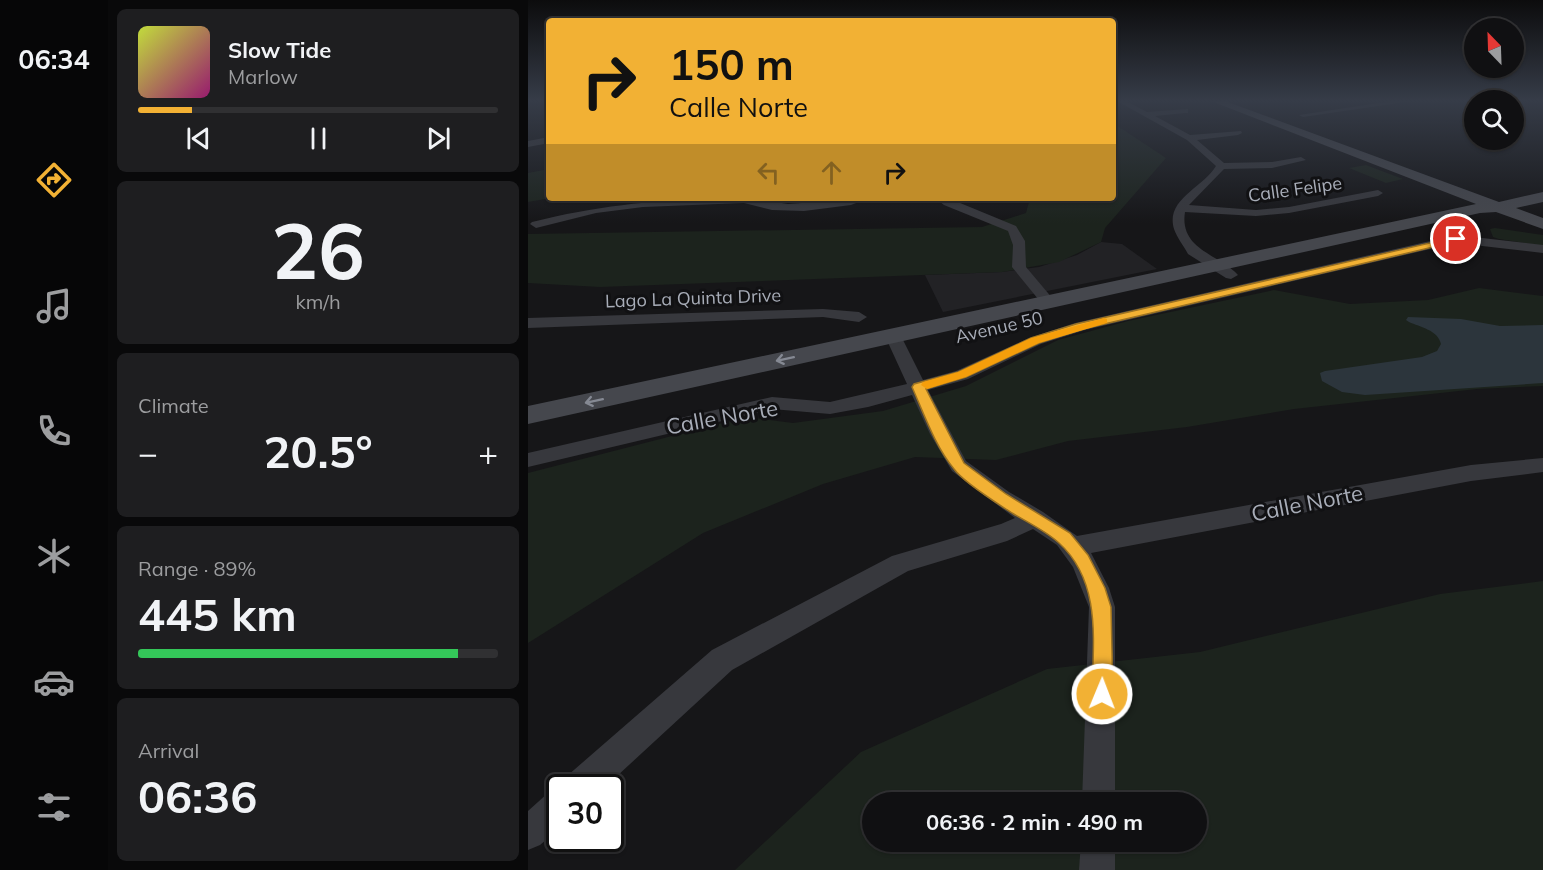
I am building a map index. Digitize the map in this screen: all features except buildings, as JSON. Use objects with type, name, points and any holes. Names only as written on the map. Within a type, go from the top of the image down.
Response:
[{"type":"main road","points":[[1328,142],[1506,206],[1543,215]]},
{"type":"main road","points":[[1339,142],[1506,206],[1543,224]]},
{"type":"main road","name":"Avenue 50","points":[[528,433],[896,343],[1224,270],[1480,208],[1506,206],[1543,197]]},
{"type":"main road","name":"Avenue 50","points":[[528,415],[896,343],[1048,302],[1224,270]]},
{"type":"street","points":[[1193,142],[1213,154],[1221,166]]},
{"type":"street","points":[[1221,166],[1272,165],[1301,160]]},
{"type":"street","points":[[1221,166],[1218,172],[1180,208],[1178,220],[1181,232],[1192,246],[1192,251],[1224,270]]},
{"type":"street","name":"Calle Felipe","points":[[1180,208],[1256,213],[1289,210],[1378,193]]},
{"type":"street","points":[[536,224],[596,210],[643,204],[705,201]]},
{"type":"street","points":[[751,201],[758,205],[804,207],[854,201]]},
{"type":"street","points":[[945,201],[955,207],[1004,223],[1016,232],[1020,252],[1019,267],[1048,302]]},
{"type":"street","name":"Calle Norte","points":[[528,460],[772,403],[830,408],[868,401],[962,375],[1035,341],[1080,326],[1456,239],[1543,249]]},
{"type":"street","name":"Lago La Quinta Drive","points":[[532,326],[823,313],[859,317]]},
{"type":"street","points":[[896,343],[940,434],[959,466],[1000,498],[1065,538],[1087,569],[1102,607],[1103,672],[1099,792]]},
{"type":"street","name":"Calle Norte","points":[[1072,547],[1471,472],[1543,465]]},
{"type":"street","points":[[595,774],[722,660],[901,562],[1007,532],[1035,518]]},
{"type":"street","points":[[528,833],[546,817]]},
{"type":"street","points":[[1097,870],[1098,852]]},
{"type":"shaded area","points":[[1116,142],[1141,142],[1166,158],[1105,228],[1101,242],[1059,262],[1002,272],[600,287],[528,283],[528,234],[982,227],[1026,213],[1029,201],[1116,201]]},
{"type":"shaded area","points":[[1366,165],[1403,179],[1386,183],[1349,168]]},
{"type":"shaded area","points":[[546,170],[546,199],[528,202],[528,173]]},
{"type":"shaded area","points":[[1490,229],[1543,235],[1543,246],[1493,237]]},
{"type":"shaded area","points":[[1101,242],[1122,244],[1157,269],[943,312],[925,275],[1002,272],[1039,267],[1077,255]]},
{"type":"shaded area","points":[[1479,288],[1543,296],[1543,386],[1477,389],[1294,409],[1187,427],[1068,441],[996,460],[915,457],[823,484],[703,533],[528,643],[528,473],[746,417],[793,423],[883,411],[966,386],[1058,340],[1128,321],[1274,290],[1350,304],[1428,300]]},
{"type":"shaded area","points":[[1408,317],[1461,319],[1500,326],[1543,325],[1543,383],[1365,395],[1342,392],[1322,381],[1320,373],[1325,371],[1422,357],[1437,351],[1441,344],[1436,335],[1409,322],[1406,320]]},
{"type":"shaded area","points":[[1543,581],[1543,870],[735,870],[861,752],[1047,669],[1200,652],[1440,594]]},
{"type":"slow traffic","points":[[927,385],[962,375],[1035,341],[1080,326],[1104,321]]},
{"type":"route","points":[[1102,694],[1104,635],[1102,607],[1096,588],[1082,560],[1065,538],[1052,528],[1000,498],[959,466],[940,434],[918,387],[962,375],[1035,341],[1080,326],[1456,239]]}]
